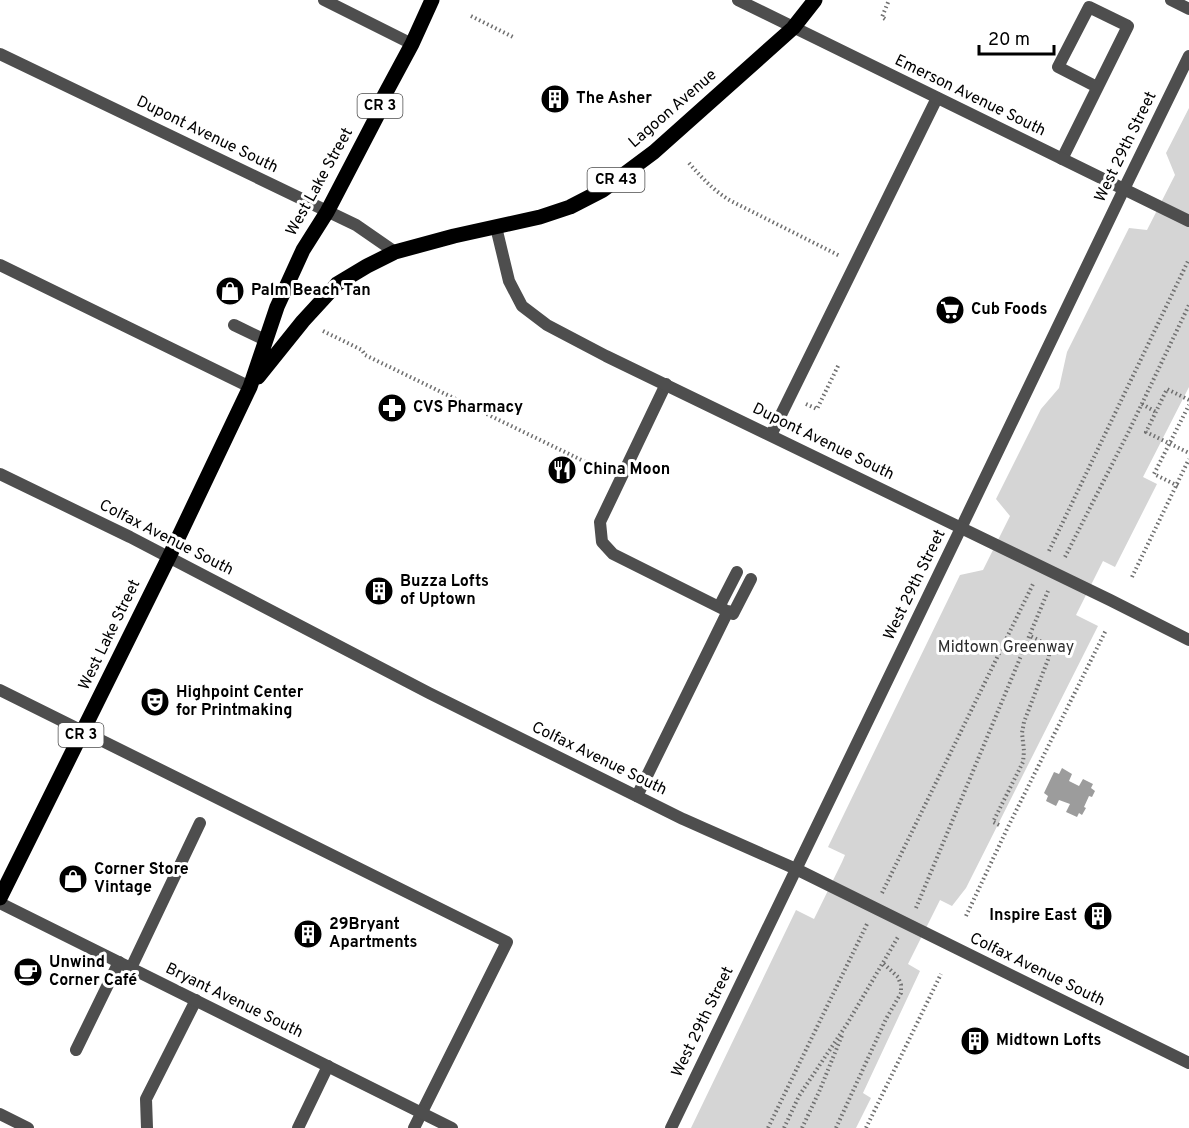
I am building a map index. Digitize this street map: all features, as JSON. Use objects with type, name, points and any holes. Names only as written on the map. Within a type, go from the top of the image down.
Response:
[{"type":"main road","name":"West Lake Street","points":[[0,900],[250,387],[277,307],[303,250],[327,212],[377,116],[384,96],[432,0]]},
{"type":"main road","name":"Lagoon Avenue","points":[[395,252],[540,216],[570,207],[603,190],[654,152],[793,28],[815,0]]},
{"type":"main road","name":"West Lake Street","points":[[250,387],[303,321],[337,284],[395,252]]},
{"type":"street","points":[[324,0],[411,44]]},
{"type":"street","name":"Emerson Avenue South","points":[[738,0],[1189,221]]},
{"type":"street","points":[[1171,0],[1189,9]]},
{"type":"street","points":[[1062,159],[1128,26],[1089,7],[1058,67],[1097,87]]},
{"type":"street","name":"Dupont Avenue South","points":[[0,54],[356,225],[395,252]]},
{"type":"street","name":"West 29th Street","points":[[671,1128],[1189,56]]},
{"type":"street","points":[[771,435],[937,98]]},
{"type":"street","name":"Dupont Avenue South","points":[[496,227],[509,281],[522,306],[547,325],[606,356],[1189,639]]},
{"type":"street","points":[[0,265],[250,387]]},
{"type":"street","points":[[234,325],[265,340]]},
{"type":"street","points":[[666,384],[600,522],[602,542],[613,554],[727,611]]},
{"type":"street","name":"Colfax Avenue South","points":[[0,474],[169,557],[388,673],[683,819],[795,869],[1189,1063]]},
{"type":"street","points":[[727,611],[737,572]]},
{"type":"street","points":[[637,796],[727,611],[751,579]]},
{"type":"street","points":[[0,690],[507,942],[414,1128]]},
{"type":"street","points":[[131,968],[200,823]]},
{"type":"street","name":"Bryant Avenue South","points":[[0,900],[452,1128]]},
{"type":"street","points":[[76,1050],[119,962]]},
{"type":"street","points":[[147,1128],[146,1100],[196,1000]]},
{"type":"street","points":[[298,1128],[328,1066]]},
{"type":"street","points":[[0,1114],[28,1128]]},
{"type":"path","points":[[885,19],[882,17],[889,0]]},
{"type":"path","points":[[471,16],[513,37]]},
{"type":"path","points":[[689,163],[707,183],[731,201],[855,263]]},
{"type":"path","points":[[1045,558],[1189,259]]},
{"type":"path","points":[[1064,560],[1189,305]]},
{"type":"path","points":[[323,331],[362,350],[365,355],[604,472],[609,462]]},
{"type":"path","points":[[790,396],[817,409],[839,364]]},
{"type":"path","points":[[1189,400],[1167,389],[1146,432],[1189,453]]},
{"type":"path","points":[[1142,404],[1156,412]]},
{"type":"path","points":[[1178,486],[1154,474],[1189,405]]},
{"type":"path","points":[[1132,577],[1189,459]]},
{"type":"path","points":[[878,902],[1035,579]]},
{"type":"path","points":[[912,914],[1030,636],[1042,602],[1053,581]]},
{"type":"path","points":[[966,916],[1106,630]]},
{"type":"path","points":[[999,825],[993,822],[1023,762],[1024,722],[1048,657],[1048,648],[1030,636]]},
{"type":"path","points":[[768,1128],[867,923]]},
{"type":"path","points":[[783,1128],[799,1096],[847,1024],[901,934]]},
{"type":"path","points":[[836,1128],[886,1019],[901,993],[902,985],[898,977],[883,963]]},
{"type":"path","points":[[866,1128],[942,974]]},
{"type":"path","points":[[802,1128],[847,1024]]},
{"type":"green space","name":"Midtown Greenway","points":[[1189,108],[1189,387],[1143,477],[1157,484],[1115,567],[1103,561],[1076,615],[1098,626],[966,888],[952,906],[940,900],[908,964],[920,971],[863,1093],[871,1098],[856,1128],[691,1128],[796,910],[814,919],[842,862],[845,855],[828,847],[960,575],[983,570],[1010,516],[996,499],[1041,409],[1059,388],[1067,352],[1129,228],[1147,230],[1175,175],[1166,153]]},
{"type":"shaded area","points":[[1062,768],[1072,774],[1069,781],[1079,786],[1083,779],[1093,784],[1091,788],[1095,791],[1092,797],[1089,796],[1082,815],[1079,813],[1077,817],[1066,812],[1070,804],[1059,800],[1056,806],[1046,801],[1048,796],[1044,793],[1054,772],[1059,774]]},
{"type":"place","name":"The Asher","points":[[555,99]]},
{"type":"place","name":"Palm Beach Tan","points":[[230,291]]},
{"type":"place","name":"Cub Foods","points":[[950,310]]},
{"type":"place","name":"CVS Pharmacy","points":[[392,408]]},
{"type":"place","name":"China Moon","points":[[562,470]]},
{"type":"place","name":"Buzza Lofts of Uptown","points":[[379,591]]},
{"type":"place","name":"Highpoint Center for Printmaking","points":[[155,702]]},
{"type":"place","name":"Corner Store Vintage","points":[[73,879]]},
{"type":"place","name":"Inspire East","points":[[1098,916]]},
{"type":"place","name":"29Bryant Apartments","points":[[308,934]]},
{"type":"place","name":"Unwind Corner Café","points":[[28,972]]},
{"type":"place","name":"Midtown Lofts","points":[[975,1041]]}]
